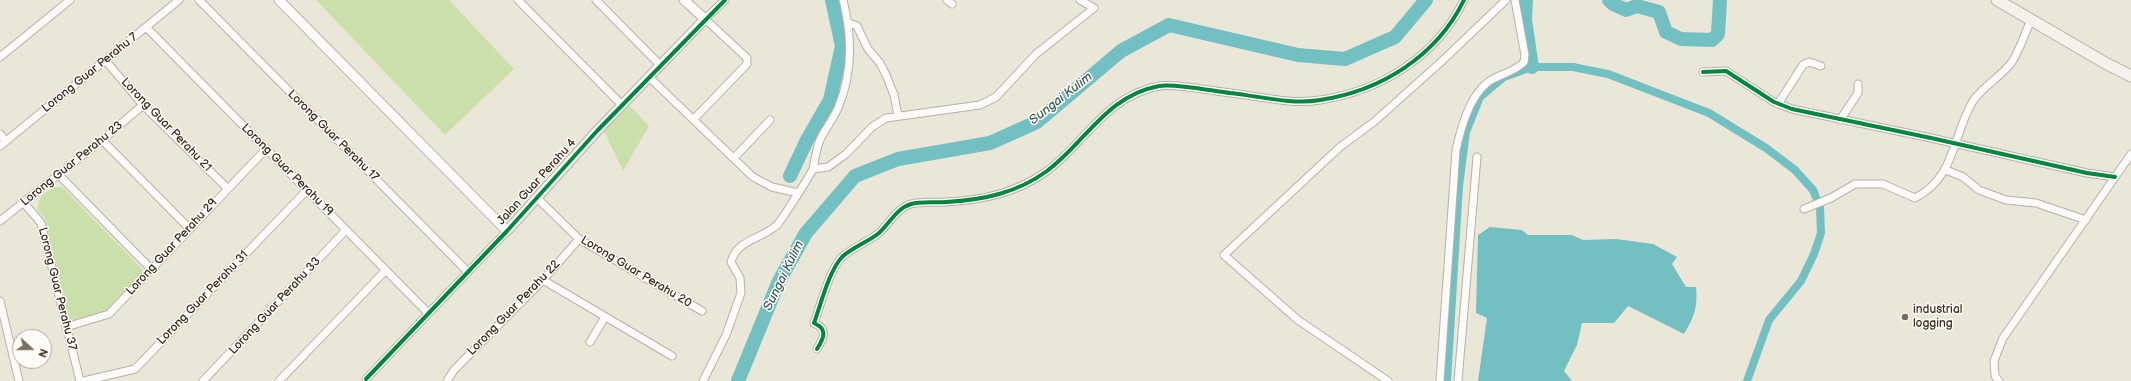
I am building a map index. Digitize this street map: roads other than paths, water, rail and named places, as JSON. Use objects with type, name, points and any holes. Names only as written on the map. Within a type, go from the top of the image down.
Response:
[{"type":"main road","points":[[1997,0],[2107,64],[2131,76]]},
{"type":"main road","points":[[2015,0],[2019,8],[2031,20]]},
{"type":"street","points":[[0,57],[70,0]]},
{"type":"street","name":"Lorong Guar Perahu 7","points":[[3,144],[179,0]]},
{"type":"street","name":"Lorong Guar Perahu 17","points":[[199,0],[468,272]]},
{"type":"street","points":[[278,0],[507,231]]},
{"type":"street","points":[[518,0],[622,105]]},
{"type":"street","points":[[596,0],[660,65]]},
{"type":"street","points":[[684,0],[746,58],[747,64],[694,119]]},
{"type":"street","name":"Jalan Guar Perahu 4","points":[[366,379],[507,231],[536,197],[622,105],[725,0]]},
{"type":"street","points":[[703,381],[726,334],[741,293],[740,278],[731,262],[732,257],[742,245],[778,225],[798,193],[808,181],[813,169],[820,142],[838,107],[844,88],[850,49],[849,23],[843,0]]},
{"type":"street","points":[[813,169],[828,167],[846,154],[872,127],[886,118],[980,105],[996,97],[1036,54],[1094,8],[1080,0]]},
{"type":"street","points":[[817,348],[824,339],[824,331],[820,326],[814,323],[838,262],[850,251],[878,233],[905,207],[915,203],[976,201],[1013,191],[1047,171],[1116,105],[1138,91],[1162,85],[1287,100],[1319,101],[1357,92],[1382,82],[1420,57],[1448,29],[1464,0]]},
{"type":"street","points":[[1388,381],[1298,320],[1224,255],[1340,147],[1374,122],[1436,67],[1506,0]]},
{"type":"street","points":[[1440,381],[1456,150],[1460,131],[1482,89],[1488,82],[1524,62],[1525,55],[1515,0]]},
{"type":"street","points":[[1804,209],[1831,198],[1855,184],[1882,184],[1915,198],[1936,184],[1946,170],[1964,117],[1975,99],[2012,62],[2031,20]]},
{"type":"street","points":[[849,23],[857,26],[868,49],[880,63],[894,95],[898,116]]},
{"type":"street","name":"Lorong Guar Perahu 19","points":[[146,27],[428,313]]},
{"type":"street","name":"Lorong Guar Perahu 21","points":[[105,60],[143,105],[227,188]]},
{"type":"street","points":[[1778,104],[1803,65],[1809,62],[1821,66]]},
{"type":"street","points":[[1703,72],[1726,71],[1778,104],[1792,109],[1955,143],[2087,173],[2115,177]]},
{"type":"street","points":[[649,77],[753,177],[772,187],[798,193]]},
{"type":"street","points":[[1840,120],[1858,93],[1858,84]]},
{"type":"street","name":"Lorong Guar Perahu 23","points":[[0,221],[59,175],[143,105]]},
{"type":"street","points":[[734,158],[770,120]]},
{"type":"street","points":[[0,134],[3,144]]},
{"type":"street","points":[[102,140],[189,228]]},
{"type":"street","name":"Lorong Guar Perahu 29","points":[[66,327],[109,314],[266,148]]},
{"type":"street","points":[[1999,381],[1995,376],[1994,361],[2004,338],[2131,154]]},
{"type":"street","points":[[1458,381],[1477,157]]},
{"type":"street","points":[[1946,170],[1963,177],[1979,190],[2006,200],[2036,203],[2086,220]]},
{"type":"street","points":[[59,175],[151,269]]},
{"type":"street","name":"Lorong Guar Perahu 31","points":[[84,381],[135,369],[307,190]]},
{"type":"street","name":"Lorong Guar Perahu 20","points":[[536,197],[579,239],[702,311]]},
{"type":"street","name":"Lorong Guar Perahu 37","points":[[24,203],[40,223],[80,381]]},
{"type":"street","name":"Lorong Guar Perahu 33","points":[[203,381],[346,230]]},
{"type":"street","name":"Lorong Guar Perahu 22","points":[[448,379],[543,280],[579,239]]},
{"type":"street","points":[[280,381],[386,270]]},
{"type":"street","points":[[543,280],[672,356]]},
{"type":"street","points":[[0,301],[19,381]]},
{"type":"street","points":[[590,342],[605,317]]},
{"type":"water","points":[[1490,227],[1522,230],[1528,235],[1572,235],[1583,240],[1616,239],[1653,244],[1677,257],[1672,264],[1686,287],[1696,287],[1696,307],[1684,334],[1628,306],[1614,323],[1582,323],[1577,345],[1564,371],[1572,381],[1478,381],[1487,318],[1476,313],[1478,235]]},
{"type":"waterway","points":[[790,176],[807,140],[830,100],[842,46],[832,0]]},
{"type":"waterway","name":"Sungai Kulim","points":[[738,381],[779,281],[806,233],[855,176],[898,159],[990,143],[1037,122],[1121,51],[1169,25],[1298,55],[1345,59],[1395,37],[1426,0]]},
{"type":"waterway","points":[[1526,0],[1525,20],[1532,67]]},
{"type":"waterway","points":[[1609,0],[1613,4],[1626,10],[1637,6],[1659,12],[1666,32],[1681,39],[1712,40],[1718,34],[1720,0]]},
{"type":"waterway","points":[[1447,381],[1459,186],[1466,132],[1480,97],[1504,77],[1532,67],[1573,67],[1608,74],[1709,113],[1766,148],[1795,170],[1813,190],[1820,207],[1821,233],[1814,254],[1801,281],[1769,320],[1747,381]]},
{"type":"place","name":"industrial logging","points":[[1905,317]]}]
